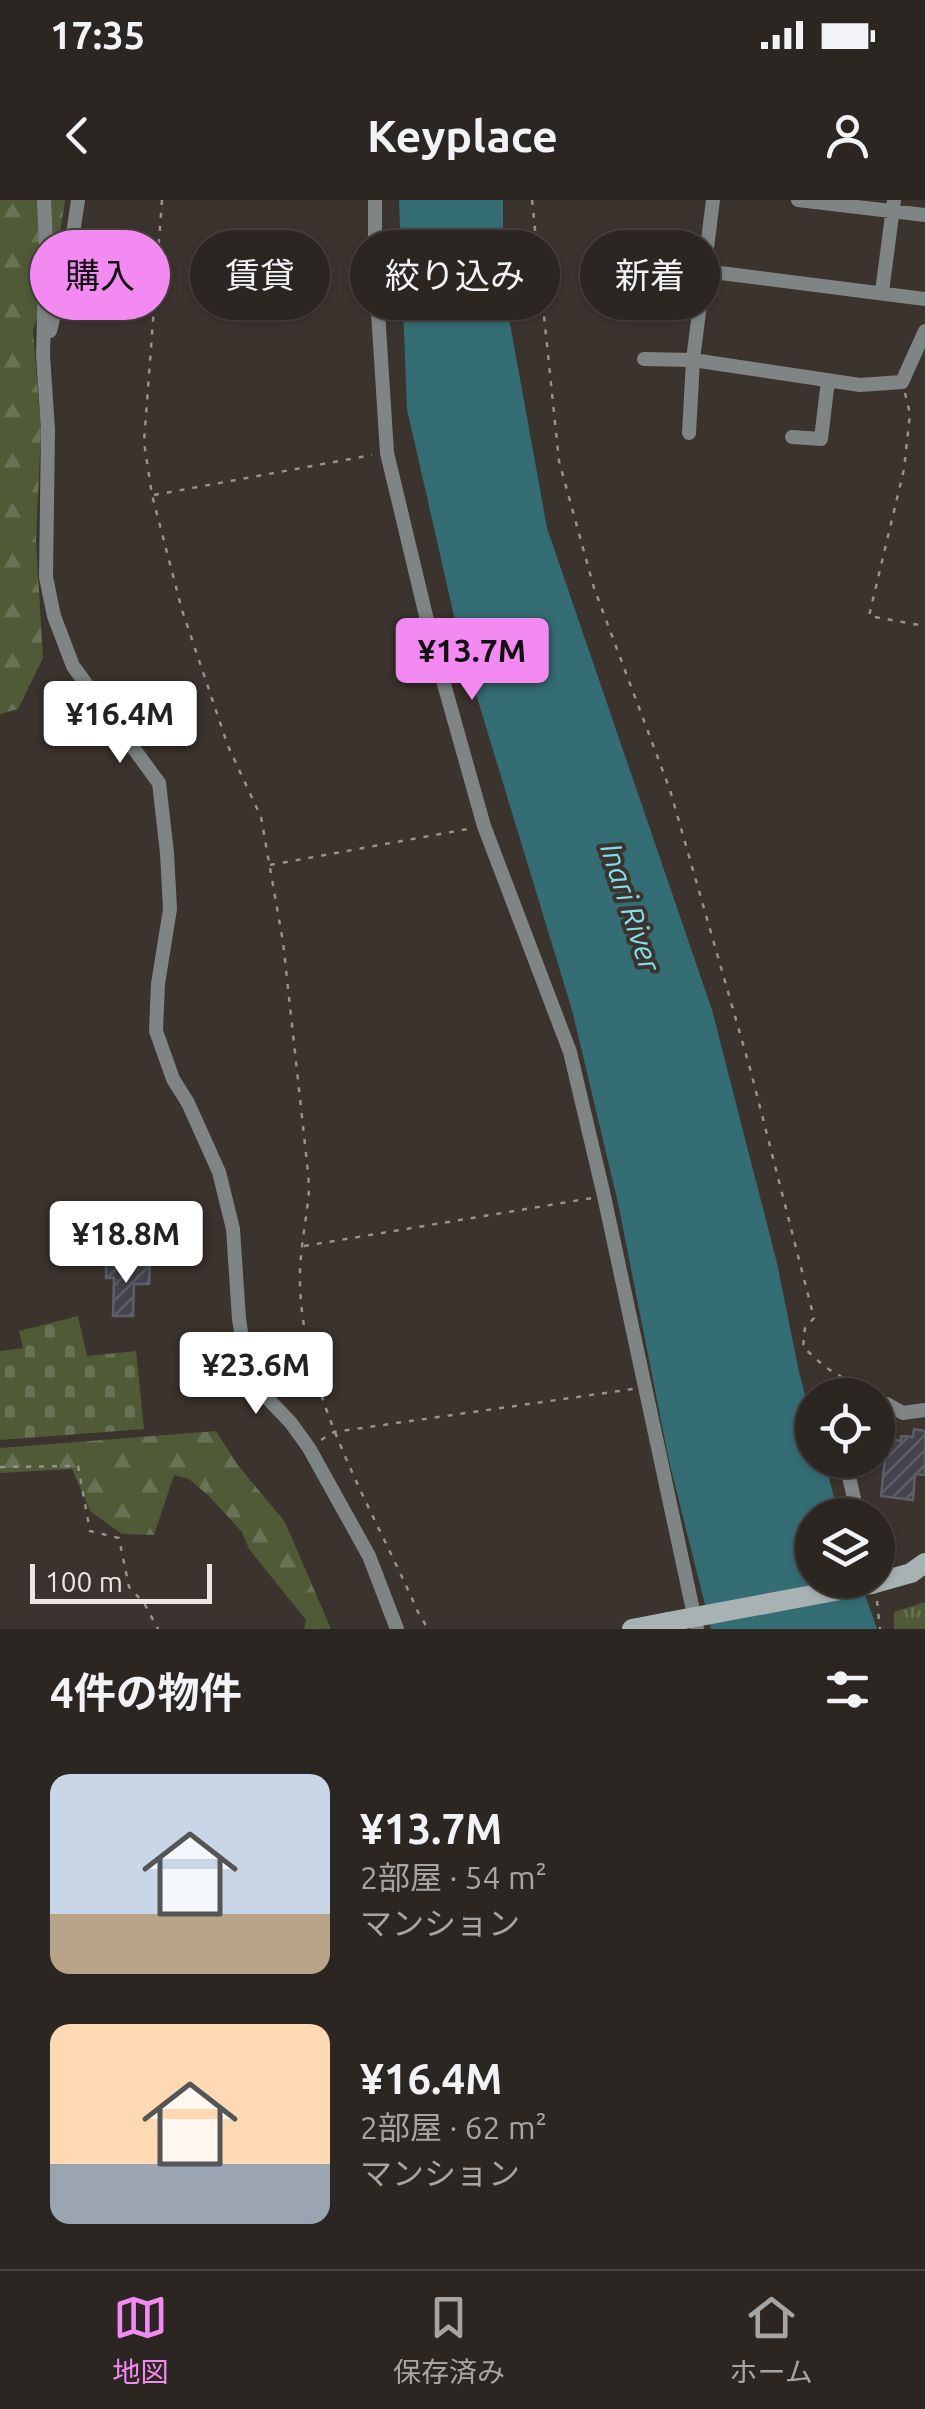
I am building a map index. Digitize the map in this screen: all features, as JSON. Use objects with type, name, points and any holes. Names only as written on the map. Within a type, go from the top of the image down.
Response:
[{"type":"street","points":[[44,200],[46,577],[54,616],[73,666],[159,783],[170,909],[158,984],[156,1031],[172,1079],[188,1103],[219,1172],[232,1229],[247,1370],[254,1384],[310,1448],[369,1556],[397,1629]]},
{"type":"street","points":[[44,354],[72,246],[78,200]]},
{"type":"street","points":[[375,200],[375,264],[387,453],[433,645],[484,826],[570,1052],[698,1629]]},
{"type":"street","points":[[710,230],[713,200]]},
{"type":"street","points":[[798,200],[893,206],[925,215]]},
{"type":"street","points":[[882,292],[893,206]]},
{"type":"street","points":[[720,273],[925,299]]},
{"type":"street","points":[[690,433],[698,320]]},
{"type":"street","points":[[644,359],[693,360],[860,384],[902,382],[925,331]]},
{"type":"street","points":[[792,437],[821,438],[828,380]]},
{"type":"street","points":[[895,1408],[903,1413],[925,1410]]},
{"type":"street","points":[[895,1577],[912,1573],[925,1564]]},
{"type":"street","points":[[650,1626],[795,1598]]},
{"type":"path","points":[[162,200],[144,442],[152,495],[182,610],[228,746],[262,817],[284,942],[307,1163],[309,1198],[300,1284],[307,1344],[334,1432],[428,1629]]},
{"type":"path","points":[[532,200],[559,461],[594,588],[670,790],[751,1072],[814,1318],[805,1328],[803,1347],[844,1378]]},
{"type":"path","points":[[902,382],[910,414],[904,468],[868,616],[925,626]]},
{"type":"path","points":[[152,495],[387,453]]},
{"type":"path","points":[[270,865],[484,826]]},
{"type":"path","points":[[302,1246],[604,1196]]},
{"type":"path","points":[[310,1448],[334,1432],[644,1387]]},
{"type":"path","points":[[0,1467],[78,1466],[90,1531],[119,1538],[129,1587],[144,1603],[158,1629]]},
{"type":"path","points":[[876,1598],[880,1629]]},
{"type":"green space","points":[[0,200],[65,200],[61,230],[30,230],[30,320],[37,320],[33,330],[41,431],[36,541],[43,658],[18,709],[0,714]]},
{"type":"green space","points":[[78,1316],[87,1356],[136,1351],[144,1429],[0,1440],[0,1351],[23,1348],[19,1331]]},
{"type":"green space","points":[[216,1431],[237,1464],[285,1522],[331,1629],[304,1629],[306,1620],[249,1549],[242,1532],[189,1479],[174,1475],[154,1535],[122,1534],[90,1511],[72,1469],[0,1473],[0,1448]]},
{"type":"green space","points":[[925,1602],[925,1629],[894,1629],[894,1612]]},
{"type":"water","points":[[399,200],[503,200],[503,230],[400,230]]},
{"type":"water","name":"Inari River","points":[[404,320],[509,320],[547,528],[712,1010],[777,1263],[801,1378],[795,1378],[795,1478],[829,1478],[834,1498],[795,1498],[795,1598],[866,1598],[877,1629],[711,1629],[669,1461],[618,1203],[572,1010],[459,638],[407,409]]},
{"type":"building","points":[[106,1264],[150,1266],[149,1284],[134,1284],[133,1316],[113,1316],[114,1278],[106,1278]]},
{"type":"building","points":[[914,1429],[925,1431],[925,1475],[915,1474],[913,1500],[881,1496],[883,1478],[895,1478],[895,1440],[901,1441],[901,1436],[913,1437]]}]
